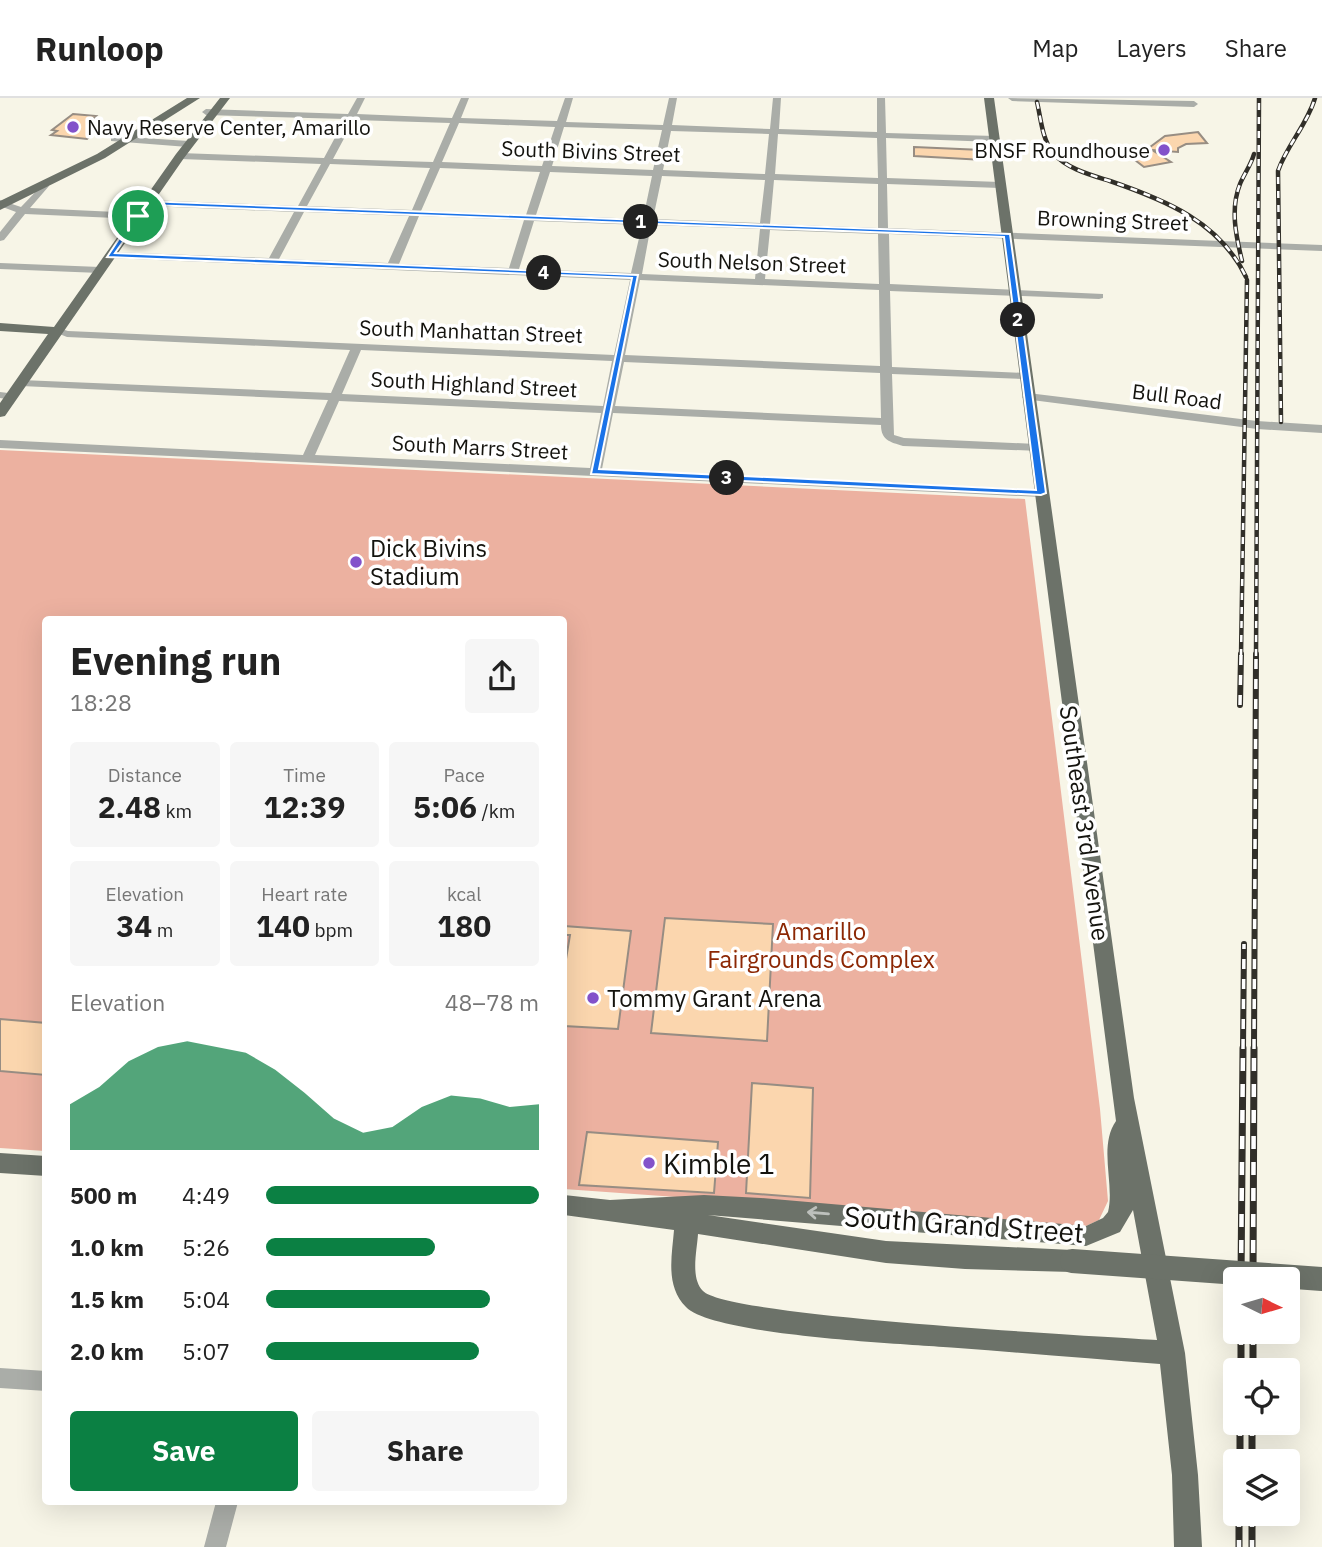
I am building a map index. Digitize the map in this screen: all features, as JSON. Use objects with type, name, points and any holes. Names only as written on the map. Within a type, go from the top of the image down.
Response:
[{"type":"main road","points":[[1,205],[44,186],[120,140],[174,98]]},
{"type":"main road","points":[[1,205],[195,98]]},
{"type":"main road","points":[[0,413],[6,395],[21,383],[188,144],[194,141],[210,112],[214,98]]},
{"type":"main road","points":[[210,112],[225,98]]},
{"type":"main road","name":"Southeast 3rd Avenue","points":[[989,98],[1126,1117],[1172,1353],[1185,1475],[1188,1547]]},
{"type":"main road","name":"South Manhattan Street","points":[[0,327],[58,331]]},
{"type":"main road","points":[[1126,1117],[1119,1161],[1124,1204],[1120,1217],[1107,1231],[1086,1236],[695,1214],[682,1254],[686,1286],[695,1300],[713,1309],[796,1324],[1172,1353]]},
{"type":"main road","points":[[0,1163],[42,1167]]},
{"type":"main road","name":"South Grand Street","points":[[567,1205],[695,1214],[859,1250],[949,1259],[1072,1261],[1322,1279]]},
{"type":"street","points":[[272,262],[361,98]]},
{"type":"street","points":[[392,267],[465,98]]},
{"type":"street","points":[[513,271],[569,98]]},
{"type":"street","points":[[594,472],[673,98]]},
{"type":"street","points":[[760,281],[777,98]]},
{"type":"street","points":[[881,98],[887,434],[890,438],[903,442],[1036,448]]},
{"type":"street","points":[[1012,98],[1194,104]]},
{"type":"street","points":[[210,112],[995,139]]},
{"type":"street","points":[[120,140],[188,144]]},
{"type":"street","name":"South Bivins Street","points":[[180,156],[1000,185]]},
{"type":"street","points":[[0,237],[44,186]]},
{"type":"street","name":"Browning Street","points":[[147,203],[1322,248]]},
{"type":"street","points":[[1,205],[22,211],[138,216]]},
{"type":"street","name":"South Nelson Street","points":[[110,256],[1099,296]]},
{"type":"street","points":[[0,266],[100,270]]},
{"type":"street","name":"South Manhattan Street","points":[[58,331],[67,334],[1026,376]]},
{"type":"street","points":[[308,458],[357,347]]},
{"type":"street","name":"South Highland Street","points":[[21,383],[887,422]]},
{"type":"street","name":"Bull Road","points":[[1028,397],[1257,425],[1322,429]]},
{"type":"street","name":"South Marrs Street","points":[[0,444],[1041,493]]},
{"type":"street","points":[[0,1378],[42,1381]]},
{"type":"street","points":[[215,1547],[226,1505]]},
{"type":"green space","name":"Amarillo Fairgrounds Complex","points":[[0,450],[1025,499],[1100,1109],[1108,1201],[1099,1220],[1086,1226],[567,1189],[567,616],[42,616],[42,1151],[0,1148]]},
{"type":"building","name":"Navy Reserve Center, Amarillo","points":[[73,114],[96,116],[89,122],[102,123],[87,139],[51,135],[57,131],[52,130]]},
{"type":"building","name":"BNSF Roundhouse","points":[[1198,132],[1207,143],[1186,144],[1178,148],[1178,152],[1152,150],[1171,162],[1144,167],[1135,160],[1128,148],[1146,150],[1165,136]]},
{"type":"building","points":[[914,147],[982,150],[983,160],[914,156]]},
{"type":"building","points":[[665,918],[773,924],[767,1041],[651,1033]]},
{"type":"building","name":"Tommy Grant Arena","points":[[567,926],[631,931],[618,1029],[567,1026],[567,953],[570,935],[567,935]]},
{"type":"building","points":[[0,1019],[42,1023],[42,1075],[0,1071]]},
{"type":"building","points":[[752,1083],[813,1088],[810,1198],[746,1193]]},
{"type":"building","name":"Kimble 1","points":[[587,1132],[718,1142],[714,1193],[579,1185]]},
{"type":"railway","points":[[1256,656],[1259,98]]},
{"type":"railway","points":[[1281,422],[1278,171],[1315,98]]},
{"type":"railway","points":[[1037,102],[1046,142],[1059,159],[1080,171],[1151,196],[1189,216],[1222,241],[1246,277]]},
{"type":"railway","points":[[1242,261],[1236,232],[1235,203],[1240,184],[1254,154]]},
{"type":"railway","points":[[1241,656],[1247,280]]},
{"type":"railway","points":[[1240,705],[1241,654]]},
{"type":"railway","points":[[1254,1049],[1256,654]]},
{"type":"railway","points":[[1243,1049],[1244,944]]},
{"type":"railway","points":[[1241,1267],[1243,1048]]},
{"type":"railway","points":[[1253,1267],[1254,1048]]},
{"type":"railway","points":[[1241,1344],[1241,1358]]},
{"type":"railway","points":[[1253,1344],[1253,1358]]},
{"type":"railway","points":[[1240,1435],[1240,1449]]},
{"type":"railway","points":[[1252,1435],[1252,1449]]},
{"type":"railway","points":[[1239,1526],[1239,1547]]},
{"type":"railway","points":[[1252,1526],[1252,1547]]},
{"type":"place","name":"Navy Reserve Center, Amarillo","points":[[73,127]]},
{"type":"place","name":"BNSF Roundhouse","points":[[1164,150]]},
{"type":"place","name":"Dick Bivins Stadium","points":[[356,562]]},
{"type":"place","name":"Tommy Grant Arena","points":[[593,998]]},
{"type":"place","name":"Kimble 1","points":[[649,1163]]},
{"type":"route","points":[[147,203],[1007,235],[1041,493],[594,472],[636,276],[110,256],[138,216],[147,203]]}]
